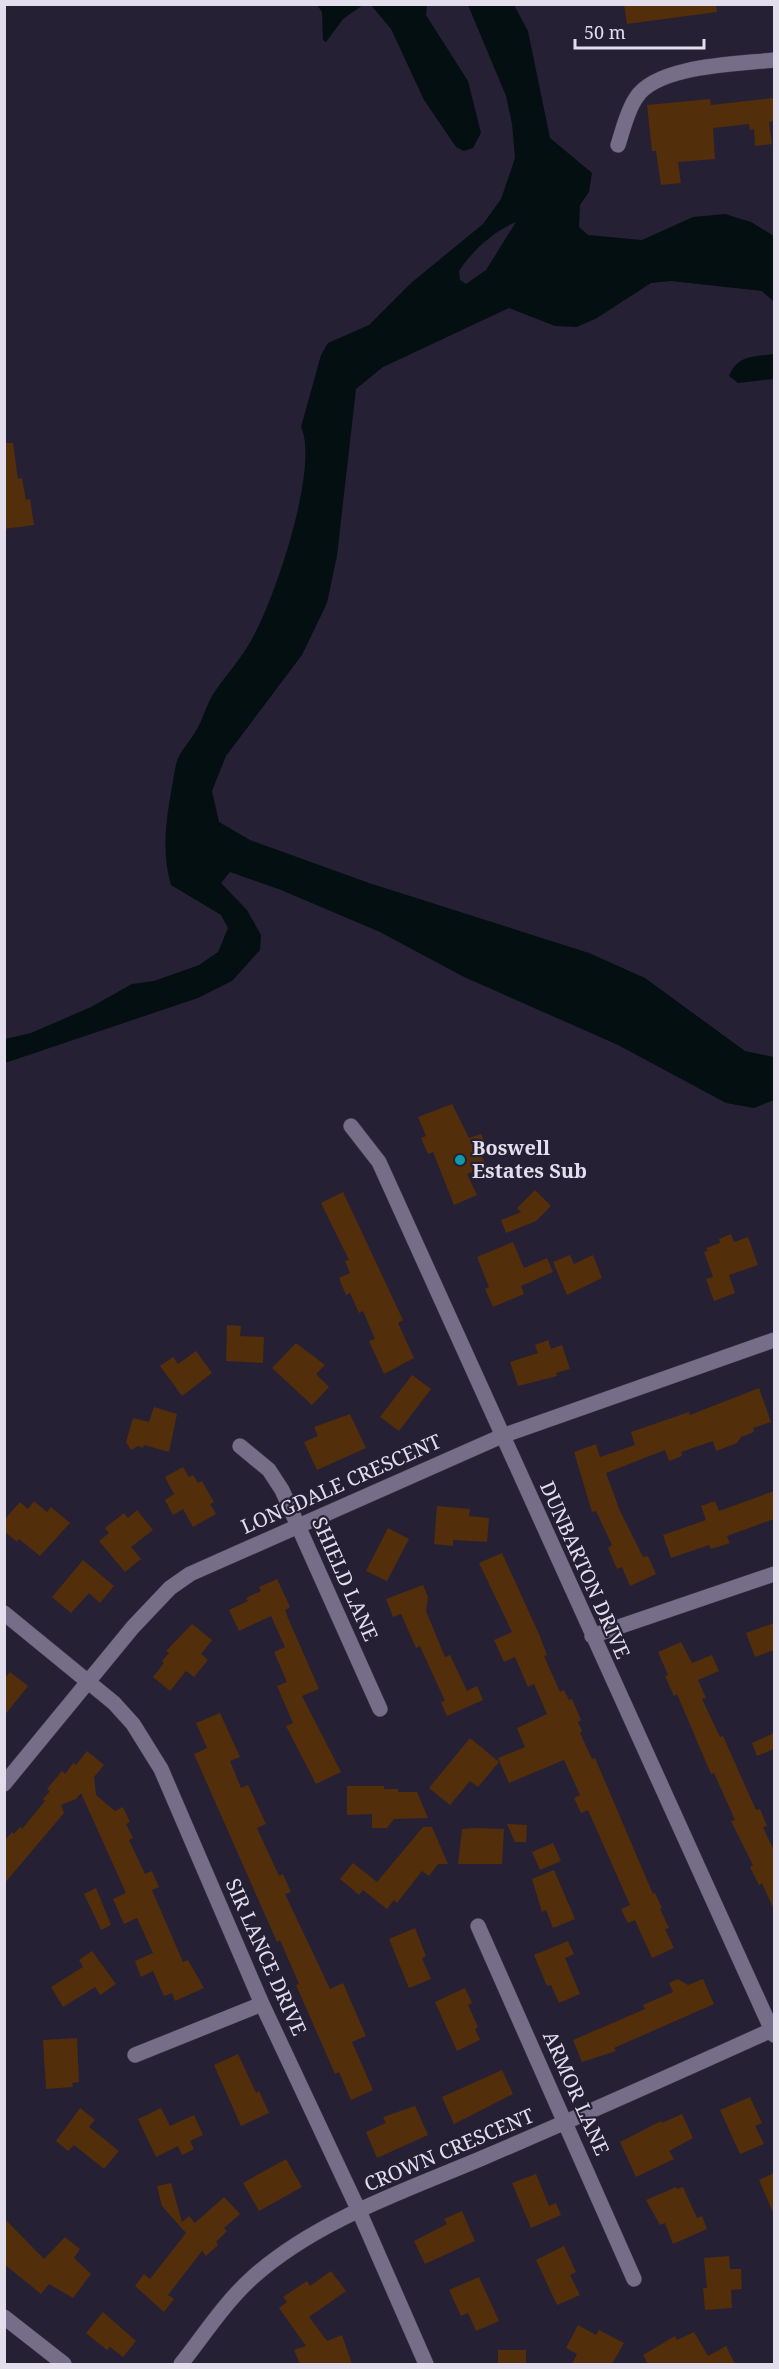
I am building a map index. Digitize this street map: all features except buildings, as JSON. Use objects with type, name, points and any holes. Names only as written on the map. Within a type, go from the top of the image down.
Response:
[{"type":"street","points":[[618,145],[636,98],[644,87],[662,78],[686,71],[774,60]]},
{"type":"street","name":"DUNBARTON DRIVE","points":[[351,1126],[379,1162],[592,1636],[774,2031]]},
{"type":"street","name":"LONGDALE CRESCENT","points":[[4,1784],[133,1627],[170,1588],[217,1561],[502,1436],[774,1340]]},
{"type":"street","name":"SHIELD LANE","points":[[240,1446],[268,1470],[282,1490],[380,1709]]},
{"type":"street","points":[[592,1636],[774,1574]]},
{"type":"street","name":"SIR LANCE DRIVE","points":[[4,1612],[114,1703],[133,1724],[161,1768],[262,2004],[359,2211],[426,2364]]},
{"type":"street","name":"ARMOR LANE","points":[[478,1926],[567,2122],[634,2279]]},
{"type":"street","points":[[135,2055],[262,2004]]},
{"type":"street","name":"CROWN CRESCENT","points":[[181,2364],[230,2300],[253,2277],[284,2253],[359,2211],[774,2031]]},
{"type":"street","points":[[4,2317],[64,2364]]},
{"type":"shaded area","points":[[317,5],[363,5],[343,19],[326,42],[323,40],[322,12]]},
{"type":"shaded area","points":[[371,5],[427,5],[426,15],[468,81],[481,133],[473,148],[464,151],[456,147],[424,100],[391,29]]},
{"type":"shaded area","points":[[468,5],[514,5],[528,31],[550,138],[592,173],[589,192],[580,205],[579,227],[588,235],[642,240],[693,217],[725,214],[751,222],[774,236],[774,302],[762,291],[671,281],[651,283],[597,318],[577,327],[555,326],[509,308],[383,367],[356,389],[337,556],[327,603],[302,655],[226,756],[212,791],[219,822],[250,840],[369,883],[589,953],[645,978],[745,1051],[774,1057],[774,1100],[754,1108],[726,1103],[618,1045],[464,977],[380,932],[281,890],[230,872],[221,883],[247,910],[261,935],[260,950],[232,981],[198,998],[5,1063],[5,1039],[31,1033],[91,1007],[132,984],[154,981],[199,965],[218,952],[228,928],[221,915],[171,885],[167,870],[166,825],[176,764],[199,725],[212,696],[249,644],[270,600],[281,569],[299,503],[304,472],[305,446],[301,427],[321,355],[328,343],[369,325],[411,283],[483,224],[501,199],[515,158],[512,124],[506,96]],"holes":[[[516,222],[486,270],[466,284],[460,280],[459,271],[477,249],[499,231]]]},
{"type":"shaded area","points":[[774,354],[774,379],[738,383],[729,376],[742,360],[753,356]]},
{"type":"place","name":"Boswell Estates Sub","points":[[460,1160]]}]
